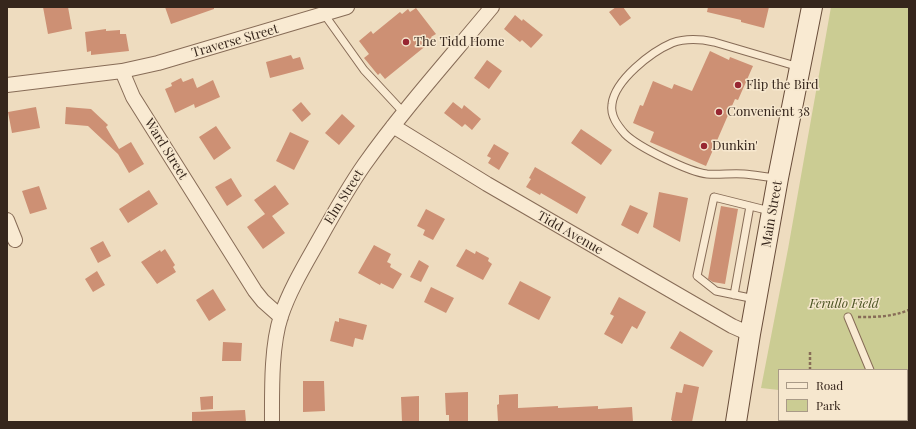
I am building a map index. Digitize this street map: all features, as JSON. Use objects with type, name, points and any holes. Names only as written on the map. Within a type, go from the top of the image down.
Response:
[{"type":"main road","name":"Main Street","points":[[736,422],[778,178],[812,7]]},
{"type":"street","name":"Traverse Street","points":[[122,71],[158,63],[347,7]]},
{"type":"street","name":"Elm Street","points":[[272,422],[276,341],[281,317],[297,280],[334,214],[364,165],[393,126],[492,7]]},
{"type":"street","points":[[7,85],[122,71]]},
{"type":"street","name":"Ward Street","points":[[122,71],[133,97],[255,291],[263,301],[281,317]]},
{"type":"street","name":"Tidd Avenue","points":[[393,126],[581,239],[732,326],[750,334]]},
{"type":"street","points":[[7,220],[15,240]]},
{"type":"lane","points":[[324,14],[364,70],[404,113]]},
{"type":"lane","points":[[778,178],[744,174],[704,173],[660,156],[636,143],[626,134],[613,117],[612,105],[619,88],[643,61],[664,47],[683,40],[701,39],[714,42],[800,67]]},
{"type":"lane","points":[[756,299],[716,291],[697,276],[714,198],[772,212]]},
{"type":"lane","points":[[734,295],[750,206]]},
{"type":"lane","points":[[848,317],[870,369]]},
{"type":"path","points":[[848,317],[884,317],[909,310]]},
{"type":"path","points":[[810,352],[810,369]]},
{"type":"green space","name":"Ferullo Field","points":[[831,7],[909,7],[909,405],[908,369],[778,369],[778,390],[761,388],[788,249]]},
{"type":"building","points":[[43,7],[68,7],[72,29],[48,34]]},
{"type":"building","points":[[165,7],[214,7],[214,9],[171,24]]},
{"type":"building","points":[[616,7],[623,7],[631,18],[620,26],[609,12]]},
{"type":"building","points":[[708,7],[769,7],[764,28],[741,22],[741,20],[707,12]]},
{"type":"building","name":"The Tidd Home","points":[[416,8],[436,34],[431,37],[433,40],[385,79],[380,73],[378,75],[364,58],[369,54],[359,41],[371,31],[373,34],[400,12],[402,14],[408,9],[410,12]]},
{"type":"building","points":[[515,15],[522,21],[523,19],[543,35],[531,48],[522,40],[520,42],[504,29]]},
{"type":"building","points":[[106,29],[106,31],[120,30],[120,34],[126,34],[129,51],[91,55],[91,51],[87,52],[85,32]]},
{"type":"building","points":[[710,51],[729,60],[730,57],[753,66],[738,100],[735,99],[706,166],[650,142],[654,132],[633,123],[640,105],[643,106],[653,81],[672,89],[674,84],[692,91]]},
{"type":"building","points":[[291,55],[293,59],[300,57],[304,69],[270,78],[266,62]]},
{"type":"building","points":[[487,60],[502,71],[489,89],[474,78]]},
{"type":"building","points":[[181,78],[183,82],[193,78],[197,88],[213,80],[220,97],[195,108],[194,104],[175,113],[165,89],[172,86],[171,83]]},
{"type":"building","points":[[301,102],[311,114],[302,122],[292,110]]},
{"type":"building","points":[[453,102],[462,109],[464,105],[481,119],[472,130],[465,124],[462,127],[444,113]]},
{"type":"building","points":[[36,107],[40,128],[12,133],[8,112]]},
{"type":"building","points":[[66,107],[91,109],[108,125],[106,127],[119,149],[131,142],[144,164],[129,173],[118,154],[88,126],[65,124]]},
{"type":"building","points":[[342,114],[355,126],[339,145],[325,133]]},
{"type":"building","points":[[216,126],[231,148],[214,160],[199,137]]},
{"type":"building","points":[[581,129],[612,150],[601,165],[571,143]]},
{"type":"building","points":[[290,132],[309,141],[294,170],[276,161]]},
{"type":"building","points":[[494,144],[509,153],[499,170],[488,163],[491,158],[487,156]]},
{"type":"building","points":[[535,167],[586,197],[577,214],[541,193],[540,195],[526,187],[531,179],[529,178]]},
{"type":"building","points":[[231,178],[242,196],[227,206],[215,187]]},
{"type":"building","points":[[275,185],[289,204],[272,216],[285,233],[263,249],[247,227],[265,214],[254,200]]},
{"type":"building","points":[[39,186],[47,209],[30,214],[22,191]]},
{"type":"building","points":[[149,190],[158,204],[128,223],[119,209]]},
{"type":"building","points":[[659,192],[688,198],[680,242],[653,227]]},
{"type":"building","points":[[630,205],[648,213],[638,234],[621,225]]},
{"type":"building","points":[[721,206],[738,209],[725,284],[713,282],[708,279]]},
{"type":"building","points":[[426,209],[445,219],[433,240],[423,235],[425,230],[417,226]]},
{"type":"building","points":[[103,241],[111,256],[98,263],[90,248]]},
{"type":"building","points":[[374,245],[391,254],[387,262],[391,264],[390,267],[402,274],[393,289],[381,283],[380,285],[358,273]]},
{"type":"building","points":[[165,249],[175,265],[173,267],[176,272],[157,284],[141,262],[160,250],[161,252]]},
{"type":"building","points":[[466,249],[475,254],[476,251],[489,258],[488,261],[492,264],[483,280],[456,266]]},
{"type":"building","points":[[419,260],[429,266],[421,282],[410,277]]},
{"type":"building","points":[[97,271],[105,285],[93,292],[85,279]]},
{"type":"building","points":[[520,281],[551,297],[539,320],[508,304]]},
{"type":"building","points":[[431,287],[454,298],[446,313],[424,302]]},
{"type":"building","points":[[213,289],[226,310],[209,321],[196,300]]},
{"type":"building","points":[[619,297],[646,312],[637,329],[632,326],[622,344],[604,334],[614,316],[610,314]]},
{"type":"building","points":[[339,318],[367,325],[363,340],[355,338],[353,347],[330,341],[335,321],[339,322]]},
{"type":"building","points":[[680,331],[713,351],[703,367],[670,348]]},
{"type":"building","points":[[223,342],[242,343],[241,361],[222,361]]},
{"type":"building","points":[[303,381],[324,381],[325,411],[303,412]]},
{"type":"building","points":[[684,384],[699,387],[692,422],[672,422],[671,420],[676,392],[682,393]]},
{"type":"building","points":[[468,392],[468,422],[449,422],[449,415],[446,415],[445,393]]},
{"type":"building","points":[[518,394],[518,408],[598,406],[598,409],[632,407],[633,422],[498,422],[497,405],[499,404],[499,395]]},
{"type":"building","points":[[213,396],[213,409],[201,410],[200,397]]},
{"type":"building","points":[[419,396],[419,422],[402,422],[401,397]]},
{"type":"building","points":[[245,410],[246,422],[192,422],[192,412]]},
{"type":"place","name":"The Tidd Home","points":[[406,42]]},
{"type":"place","name":"Flip the Bird","points":[[738,85]]},
{"type":"place","name":"Convenient 38","points":[[719,112]]},
{"type":"place","name":"Dunkin'","points":[[704,146]]}]
